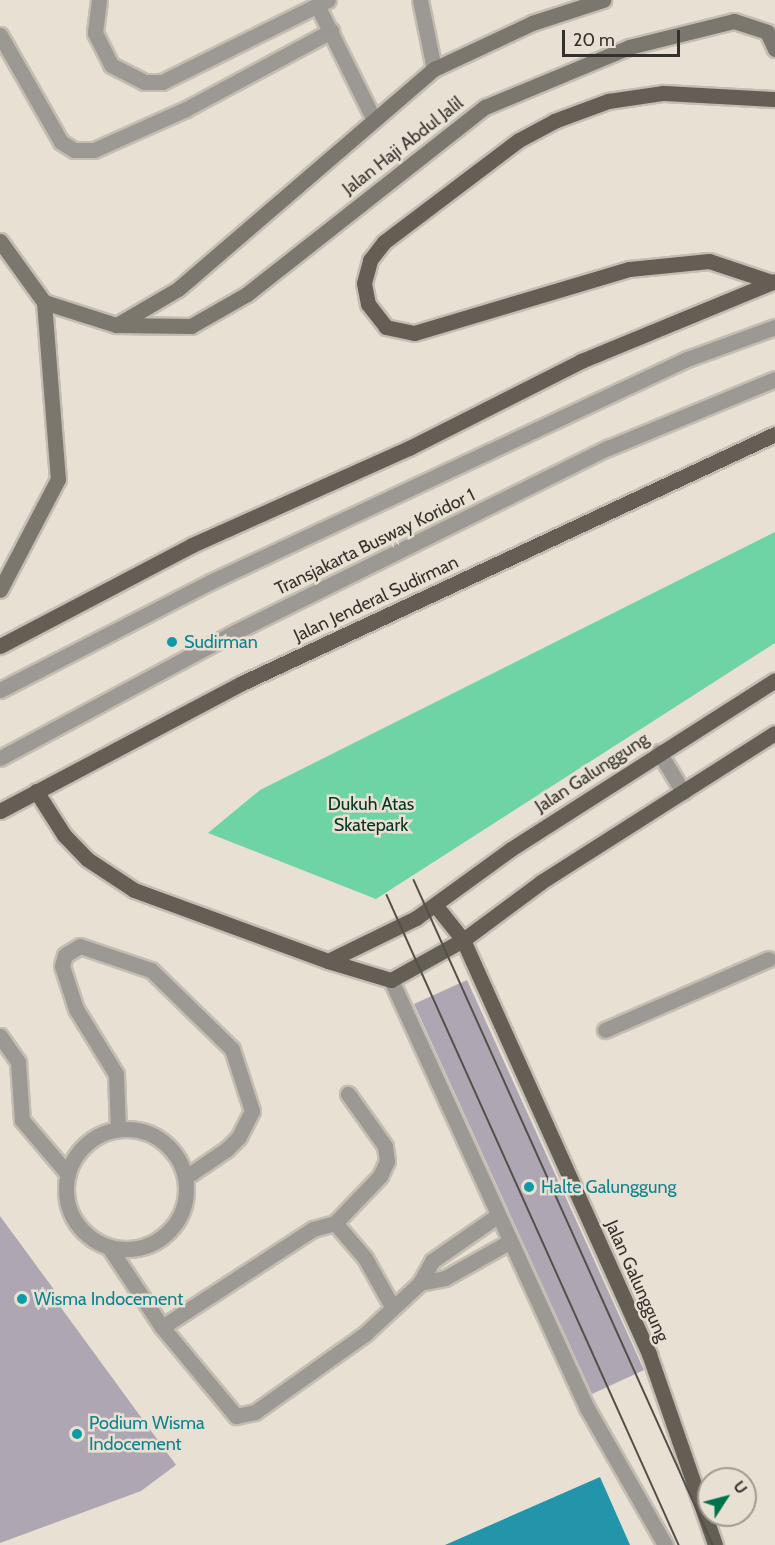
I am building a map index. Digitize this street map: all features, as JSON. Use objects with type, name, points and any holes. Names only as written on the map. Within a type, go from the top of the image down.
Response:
[{"type":"main road","points":[[774,282],[709,261],[629,270],[414,333],[386,327],[368,304],[364,283],[370,260],[384,242],[519,140],[554,121],[608,101],[663,93],[775,99]]},
{"type":"main road","points":[[0,646],[192,545],[409,448],[581,361],[774,282]]},
{"type":"main road","name":"Jalan Jenderal Sudirman","points":[[0,811],[242,683],[775,434]]},
{"type":"main road","name":"Jalan Galunggung","points":[[328,962],[388,935],[436,906],[511,849],[659,752],[775,680]]},
{"type":"main road","points":[[36,791],[64,835],[87,859],[134,890],[328,962],[391,980],[463,940],[541,882],[775,733]]},
{"type":"main road","name":"Jalan Galunggung","points":[[436,906],[463,940],[649,1354],[716,1545]]},
{"type":"street","name":"Jalan Haji Abdul Jalil","points":[[116,325],[178,289],[434,69],[532,23],[603,0]]},
{"type":"street","name":"Jalan Haji Abdul Jalil","points":[[44,302],[116,325],[191,326],[247,294],[485,107],[629,47],[734,21],[767,32],[775,50]]},
{"type":"street","points":[[0,242],[44,302],[58,479],[0,590]]},
{"type":"lane","points":[[99,0],[95,33],[100,50],[111,65],[144,82],[180,76],[323,2],[331,31],[374,120]]},
{"type":"lane","points":[[420,0],[434,69]]},
{"type":"lane","points":[[0,36],[61,141],[74,150],[94,150],[186,109],[331,31]]},
{"type":"lane","name":"Transjakarta Busway Koridor 1","points":[[0,690],[210,582],[676,364],[775,327]]},
{"type":"lane","name":"Transjakarta Busway Koridor 1","points":[[0,758],[237,631],[608,448],[775,379]]},
{"type":"lane","points":[[659,752],[683,792]]},
{"type":"lane","points":[[118,1129],[116,1074],[75,1009],[62,966],[65,955],[80,945],[151,970],[232,1049],[252,1111],[239,1137],[227,1149],[186,1177]]},
{"type":"lane","points":[[605,1030],[768,958]]},
{"type":"lane","points":[[391,980],[497,1216],[587,1408],[665,1545]]},
{"type":"lane","points":[[0,1036],[18,1062],[22,1120],[68,1174]]},
{"type":"lane","points":[[162,1327],[313,1229],[335,1223],[380,1176],[387,1161],[385,1146],[375,1127],[348,1094]]},
{"type":"lane","points":[[118,1129],[136,1130],[168,1146],[186,1177],[183,1208],[167,1234],[140,1248],[109,1247],[92,1239],[70,1210],[68,1174],[87,1144],[118,1129]]},
{"type":"lane","points":[[109,1247],[162,1327],[236,1416],[255,1412],[365,1334],[420,1283],[432,1261],[497,1216]]},
{"type":"lane","points":[[335,1223],[365,1258],[393,1308]]},
{"type":"lane","points":[[420,1283],[445,1278],[509,1242]]},
{"type":"green space","name":"Dukuh Atas Skatepark","points":[[775,532],[775,643],[376,899],[208,833],[260,790]]},
{"type":"water","points":[[600,1477],[630,1545],[445,1545]]},
{"type":"building","name":"Halte Galunggung","points":[[467,980],[644,1370],[592,1394],[414,1004]]},
{"type":"building","name":"Podium Wisma Indocement","points":[[0,1216],[55,1291],[51,1294],[176,1465],[141,1491],[0,1543]]},
{"type":"tram line","points":[[414,880],[713,1545]]},
{"type":"tram line","points":[[387,895],[679,1545]]},
{"type":"place","name":"Sudirman","points":[[172,642]]},
{"type":"place","name":"Halte Galunggung","points":[[529,1187]]},
{"type":"place","name":"Wisma Indocement","points":[[22,1299]]},
{"type":"place","name":"Podium Wisma Indocement","points":[[77,1434]]}]
